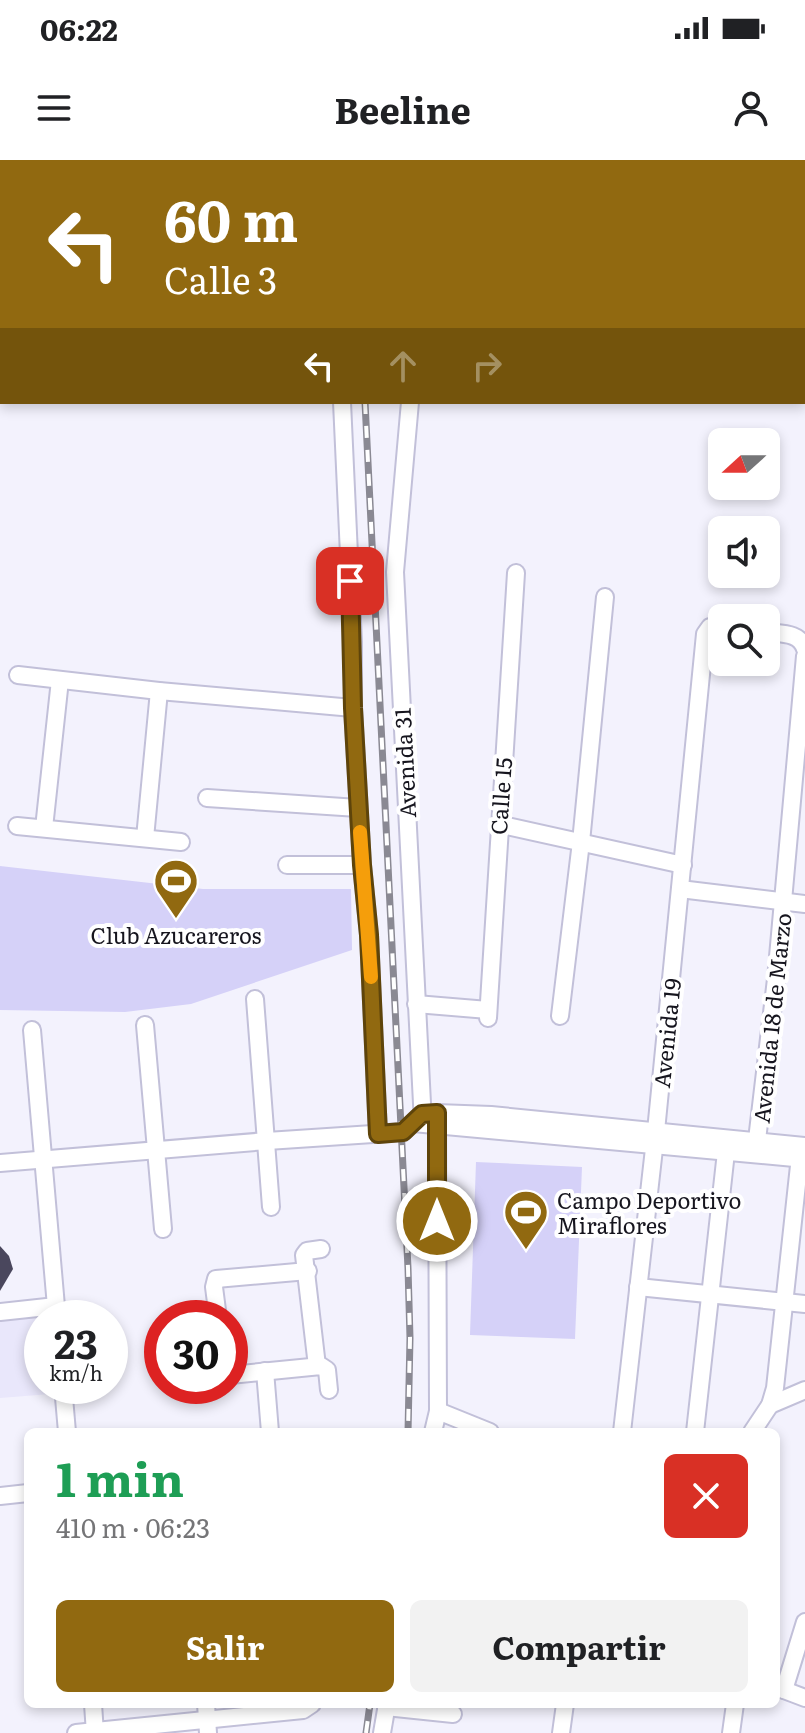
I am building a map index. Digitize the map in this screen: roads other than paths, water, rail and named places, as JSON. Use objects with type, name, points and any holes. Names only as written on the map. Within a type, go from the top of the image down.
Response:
[{"type":"street","points":[[342,404],[353,708],[369,935],[378,1134]]},
{"type":"street","name":"Avenida 31","points":[[410,404],[395,572],[416,1004],[426,1120],[438,1411],[434,1428]]},
{"type":"street","name":"Calle 15","points":[[416,1004],[488,1014],[516,573]]},
{"type":"street","points":[[560,1016],[605,597]]},
{"type":"street","name":"Avenida 19","points":[[622,1428],[705,634],[708,630]]},
{"type":"street","points":[[780,634],[797,637],[805,649]]},
{"type":"street","name":"Avenida 18 de Marzo","points":[[757,1140],[784,902],[805,656]]},
{"type":"street","points":[[18,675],[353,708]]},
{"type":"street","points":[[44,828],[60,680]]},
{"type":"street","points":[[145,838],[159,691]]},
{"type":"street","points":[[207,798],[358,808]]},
{"type":"street","points":[[498,824],[683,865]]},
{"type":"street","points":[[17,826],[181,842]]},
{"type":"street","points":[[287,865],[362,865]]},
{"type":"street","points":[[680,889],[805,904]]},
{"type":"street","points":[[255,999],[271,1207]]},
{"type":"street","points":[[145,1025],[163,1229]]},
{"type":"street","points":[[32,1030],[55,1300]]},
{"type":"street","points":[[0,1163],[403,1132],[426,1120],[491,1115],[655,1138],[802,1152]]},
{"type":"street","points":[[726,1145],[757,1140],[802,1152]]},
{"type":"street","points":[[695,1428],[726,1145]]},
{"type":"street","points":[[755,1428],[770,1405],[783,1301],[798,1230],[802,1152]]},
{"type":"street","points":[[317,1366],[304,1255],[307,1251],[321,1249]]},
{"type":"street","points":[[216,1300],[216,1279],[308,1271]]},
{"type":"street","points":[[638,1287],[805,1304]]},
{"type":"street","points":[[0,1312],[24,1312]]},
{"type":"street","points":[[248,1373],[317,1366],[327,1370],[329,1390]]},
{"type":"street","points":[[265,1371],[270,1428]]},
{"type":"street","points":[[770,1405],[805,1390]]},
{"type":"street","points":[[65,1404],[67,1428]]},
{"type":"street","points":[[438,1411],[480,1428]]},
{"type":"street","points":[[0,1496],[24,1493]]},
{"type":"street","points":[[805,1622],[780,1688],[805,1698]]},
{"type":"street","points":[[93,1708],[95,1732]]},
{"type":"street","points":[[76,1733],[307,1708]]},
{"type":"street","points":[[382,1733],[386,1708]]},
{"type":"street","points":[[561,1733],[564,1708]]},
{"type":"street","points":[[731,1733],[734,1708]]},
{"type":"street","points":[[451,1733],[454,1709]]},
{"type":"railway","points":[[365,404],[408,1268],[408,1428]]},
{"type":"railway","points":[[366,1733],[369,1708]]},
{"type":"place","name":"Club Azucareros","points":[[176,920]]},
{"type":"place","name":"Campo Deportivo Miraflores","points":[[526,1251]]}]
